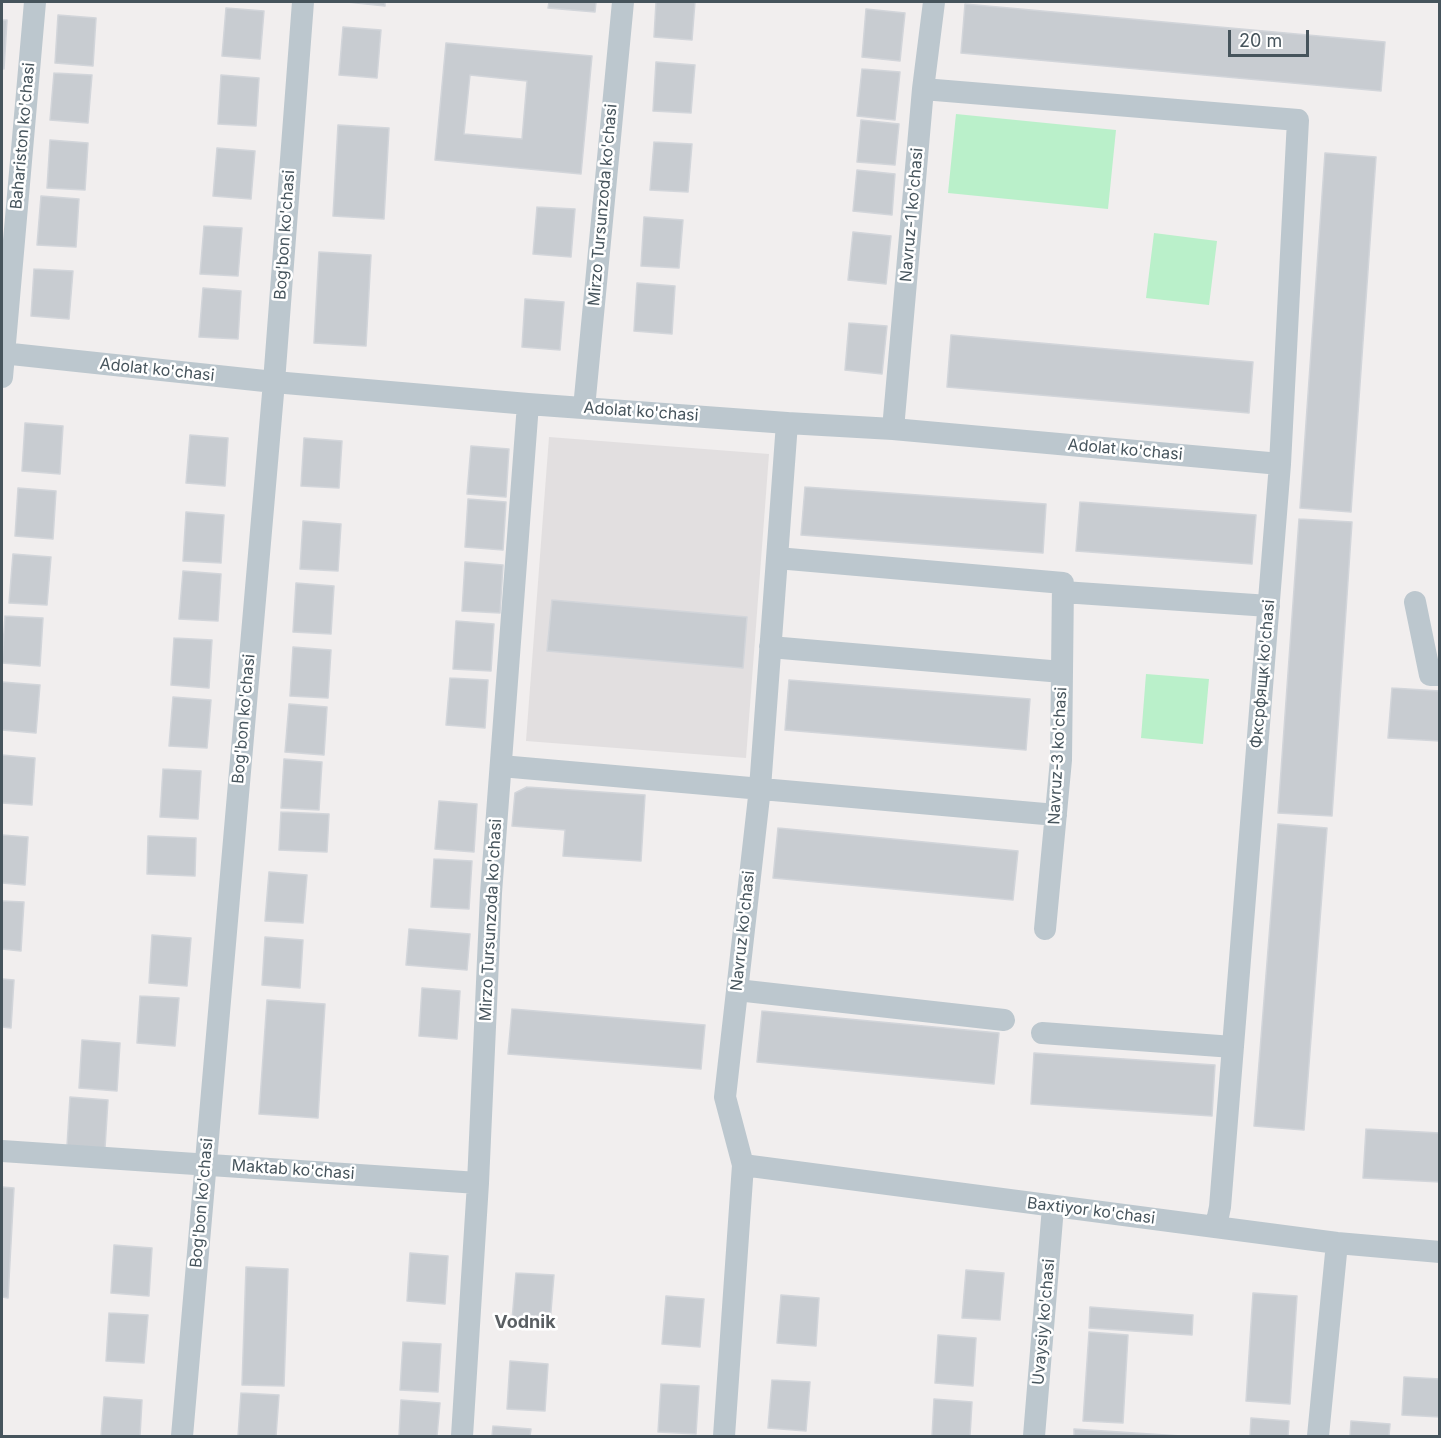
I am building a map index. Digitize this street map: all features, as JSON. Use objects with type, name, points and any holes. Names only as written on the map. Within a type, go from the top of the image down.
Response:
[{"type":"street","name":"Bahariston ko'chasi","points":[[2,377],[36,2]]},
{"type":"street","name":"Bog'bon ko'chasi","points":[[182,1437],[274,382],[303,2]]},
{"type":"street","name":"Mirzo Tursunzoda ko'chasi","points":[[584,408],[623,2]]},
{"type":"street","name":"Navruz-1 ko'chasi","points":[[893,429],[923,89],[934,2]]},
{"type":"street","name":"Фксрфящк ko'chasi","points":[[923,89],[1298,120],[1280,464],[1220,1207],[1216,1226]]},
{"type":"street","name":"Adolat ko'chasi","points":[[3,353],[274,382],[528,404],[893,429],[1280,464]]},
{"type":"street","name":"Mirzo Tursunzoda ko'chasi","points":[[462,1437],[478,1183],[491,893],[528,404]]},
{"type":"street","name":"Navruz ko'chasi","points":[[724,1437],[743,1165],[725,1097],[760,788],[787,423]]},
{"type":"street","points":[[777,558],[1269,606]]},
{"type":"street","name":"Navruz-3 ko'chasi","points":[[1045,929],[1061,760],[1063,587]]},
{"type":"street","points":[[1415,602],[1430,675],[1440,675]]},
{"type":"street","points":[[770,647],[1062,672]]},
{"type":"street","points":[[501,766],[1056,815]]},
{"type":"street","points":[[737,990],[1004,1020]]},
{"type":"street","points":[[1042,1033],[1233,1047]]},
{"type":"street","name":"Maktab ko'chasi","points":[[2,1151],[478,1183]]},
{"type":"street","name":"Baxtiyor ko'chasi","points":[[743,1165],[1337,1243],[1440,1252]]},
{"type":"street","name":"Uvaysiy ko'chasi","points":[[1034,1437],[1053,1207]]},
{"type":"street","points":[[1318,1437],[1337,1243]]},
{"type":"shaded area","points":[[549,437],[769,454],[746,758],[526,741]]},
{"type":"green space","points":[[956,114],[1116,130],[1108,209],[948,193]]},
{"type":"green space","points":[[1154,233],[1217,241],[1209,305],[1146,298]]},
{"type":"green space","points":[[1146,674],[1209,679],[1203,744],[1141,738]]},
{"type":"building","points":[[347,2],[385,2],[385,6]]},
{"type":"building","points":[[549,2],[596,2],[595,12],[548,8]]},
{"type":"building","points":[[656,2],[695,2],[692,40],[654,37]]},
{"type":"building","points":[[965,4],[1385,42],[1381,91],[961,53]]},
{"type":"building","points":[[226,8],[264,11],[260,59],[222,56]]},
{"type":"building","points":[[866,9],[905,13],[900,61],[862,57]]},
{"type":"building","points":[[58,15],[96,18],[93,66],[55,63]]},
{"type":"building","points":[[2,20],[7,20],[4,69],[2,68]]},
{"type":"building","points":[[343,27],[381,30],[377,78],[339,75]]},
{"type":"building","points":[[446,43],[592,56],[581,174],[435,160]],"holes":[[[470,75],[527,81],[522,139],[464,134]]]},
{"type":"building","points":[[656,62],[695,65],[691,113],[653,111]]},
{"type":"building","points":[[862,69],[900,72],[895,120],[857,116]]},
{"type":"building","points":[[54,73],[92,75],[88,123],[50,120]]},
{"type":"building","points":[[221,75],[259,78],[256,126],[218,124]]},
{"type":"building","points":[[861,120],[899,124],[895,165],[857,162]]},
{"type":"building","points":[[338,125],[389,128],[384,219],[333,216]]},
{"type":"building","points":[[50,140],[88,143],[85,190],[47,188]]},
{"type":"building","points":[[654,142],[692,144],[688,192],[650,190]]},
{"type":"building","points":[[217,148],[255,151],[251,199],[213,196]]},
{"type":"building","points":[[1325,153],[1376,157],[1351,512],[1300,508]]},
{"type":"building","points":[[857,170],[895,174],[892,215],[853,211]]},
{"type":"building","points":[[41,196],[79,199],[76,247],[37,245]]},
{"type":"building","points":[[537,207],[575,209],[571,257],[533,254]]},
{"type":"building","points":[[644,217],[683,220],[679,268],[641,266]]},
{"type":"building","points":[[204,226],[242,228],[238,276],[200,274]]},
{"type":"building","points":[[853,232],[891,236],[886,284],[848,280]]},
{"type":"building","points":[[319,252],[371,255],[366,346],[314,343]]},
{"type":"building","points":[[34,269],[73,271],[69,319],[31,316]]},
{"type":"building","points":[[637,283],[675,286],[672,334],[634,331]]},
{"type":"building","points":[[203,288],[241,291],[238,339],[199,337]]},
{"type":"building","points":[[525,299],[564,302],[560,350],[522,347]]},
{"type":"building","points":[[849,323],[887,326],[882,374],[845,370]]},
{"type":"building","points":[[951,335],[1253,362],[1249,413],[947,387]]},
{"type":"building","points":[[25,423],[63,426],[60,474],[22,471]]},
{"type":"building","points":[[190,435],[228,438],[225,486],[186,483]]},
{"type":"building","points":[[304,438],[342,441],[339,488],[301,486]]},
{"type":"building","points":[[471,446],[509,449],[506,497],[467,494]]},
{"type":"building","points":[[805,487],[1046,504],[1043,553],[801,535]]},
{"type":"building","points":[[18,488],[56,491],[53,539],[15,536]]},
{"type":"building","points":[[468,499],[506,502],[503,550],[465,547]]},
{"type":"building","points":[[1080,502],[1256,515],[1252,564],[1076,551]]},
{"type":"building","points":[[186,512],[224,515],[221,563],[183,561]]},
{"type":"building","points":[[1299,519],[1352,522],[1332,816],[1278,813]]},
{"type":"building","points":[[303,521],[341,524],[338,571],[300,569]]},
{"type":"building","points":[[13,554],[51,557],[47,605],[9,603]]},
{"type":"building","points":[[465,562],[503,565],[500,613],[462,611]]},
{"type":"building","points":[[183,571],[221,574],[218,621],[179,619]]},
{"type":"building","points":[[296,583],[334,586],[331,634],[293,632]]},
{"type":"building","points":[[552,600],[747,617],[743,668],[547,651]]},
{"type":"building","points":[[5,616],[43,618],[40,666],[2,663]]},
{"type":"building","points":[[456,621],[494,624],[491,671],[453,669]]},
{"type":"building","points":[[174,638],[212,640],[209,688],[171,685]]},
{"type":"building","points":[[293,647],[331,650],[328,698],[290,696]]},
{"type":"building","points":[[450,678],[488,680],[485,728],[446,725]]},
{"type":"building","points":[[789,680],[1030,699],[1026,750],[785,730]]},
{"type":"building","points":[[2,682],[40,685],[36,733],[2,730]]},
{"type":"building","points":[[1392,688],[1440,691],[1440,741],[1388,738]]},
{"type":"building","points":[[173,697],[211,700],[207,748],[169,746]]},
{"type":"building","points":[[289,704],[327,707],[324,755],[285,752]]},
{"type":"building","points":[[2,755],[35,758],[32,805],[2,803]]},
{"type":"building","points":[[284,759],[322,762],[319,810],[281,808]]},
{"type":"building","points":[[163,769],[201,771],[198,819],[160,817]]},
{"type":"building","points":[[527,787],[645,795],[641,861],[563,856],[565,830],[512,826],[515,793]]},
{"type":"building","points":[[439,801],[477,804],[474,852],[435,849]]},
{"type":"building","points":[[281,812],[329,814],[327,852],[279,850]]},
{"type":"building","points":[[1278,824],[1327,828],[1304,1130],[1254,1126]]},
{"type":"building","points":[[778,828],[1018,851],[1013,900],[773,878]]},
{"type":"building","points":[[2,835],[28,837],[25,885],[2,883]]},
{"type":"building","points":[[148,836],[196,838],[195,876],[147,874]]},
{"type":"building","points":[[434,859],[472,861],[469,909],[431,907]]},
{"type":"building","points":[[269,872],[307,875],[303,923],[265,921]]},
{"type":"building","points":[[2,901],[24,902],[21,951],[2,949]]},
{"type":"building","points":[[409,929],[470,934],[467,970],[406,965]]},
{"type":"building","points":[[152,935],[191,938],[187,986],[149,983]]},
{"type":"building","points":[[265,937],[303,940],[300,988],[262,985]]},
{"type":"building","points":[[2,979],[14,980],[11,1028],[2,1027]]},
{"type":"building","points":[[422,988],[460,991],[457,1039],[419,1036]]},
{"type":"building","points":[[140,996],[179,998],[175,1046],[137,1043]]},
{"type":"building","points":[[267,1000],[325,1004],[318,1118],[259,1114]]},
{"type":"building","points":[[512,1009],[705,1025],[701,1069],[508,1054]]},
{"type":"building","points":[[762,1011],[999,1033],[994,1084],[757,1062]]},
{"type":"building","points":[[82,1040],[120,1043],[117,1091],[79,1088]]},
{"type":"building","points":[[1034,1053],[1215,1065],[1212,1116],[1031,1104]]},
{"type":"building","points":[[70,1097],[108,1100],[105,1148],[67,1146]]},
{"type":"building","points":[[1366,1129],[1440,1133],[1440,1182],[1363,1178]]},
{"type":"building","points":[[2,1187],[14,1188],[8,1298],[2,1297]]},
{"type":"building","points":[[114,1245],[152,1248],[149,1296],[111,1293]]},
{"type":"building","points":[[410,1253],[448,1256],[445,1304],[407,1301]]},
{"type":"building","points":[[246,1267],[288,1269],[284,1386],[242,1385]]},
{"type":"building","points":[[966,1270],[1004,1273],[1000,1320],[962,1318]]},
{"type":"building","points":[[516,1273],[554,1275],[550,1323],[512,1320]]},
{"type":"building","points":[[1253,1293],[1297,1296],[1290,1404],[1246,1401]]},
{"type":"building","points":[[781,1295],[819,1298],[816,1346],[777,1343]]},
{"type":"building","points":[[666,1296],[704,1299],[700,1347],[662,1344]]},
{"type":"building","points":[[1090,1307],[1193,1315],[1192,1335],[1089,1328]]},
{"type":"building","points":[[109,1313],[148,1315],[144,1363],[106,1361]]},
{"type":"building","points":[[1089,1332],[1128,1335],[1123,1423],[1083,1421]]},
{"type":"building","points":[[938,1335],[976,1338],[973,1386],[935,1383]]},
{"type":"building","points":[[403,1342],[441,1344],[438,1392],[400,1390]]},
{"type":"building","points":[[510,1361],[548,1364],[545,1411],[507,1409]]},
{"type":"building","points":[[1404,1377],[1440,1379],[1440,1417],[1402,1415]]},
{"type":"building","points":[[772,1380],[810,1382],[806,1431],[768,1428]]},
{"type":"building","points":[[661,1384],[699,1386],[696,1434],[658,1432]]},
{"type":"building","points":[[241,1393],[279,1395],[276,1436],[238,1436]]},
{"type":"building","points":[[104,1397],[142,1400],[140,1436],[101,1436]]},
{"type":"building","points":[[934,1399],[972,1402],[970,1436],[932,1436]]},
{"type":"building","points":[[401,1400],[440,1403],[437,1436],[399,1436]]},
{"type":"building","points":[[1251,1418],[1289,1421],[1288,1436],[1250,1436]]},
{"type":"building","points":[[1351,1421],[1390,1424],[1389,1436],[1350,1436]]},
{"type":"building","points":[[493,1426],[531,1429],[530,1436],[492,1436]]},
{"type":"building","points":[[1074,1429],[1181,1436],[1074,1436]]},
{"type":"district","name":"Vodnik","points":[[525,1323]]}]
